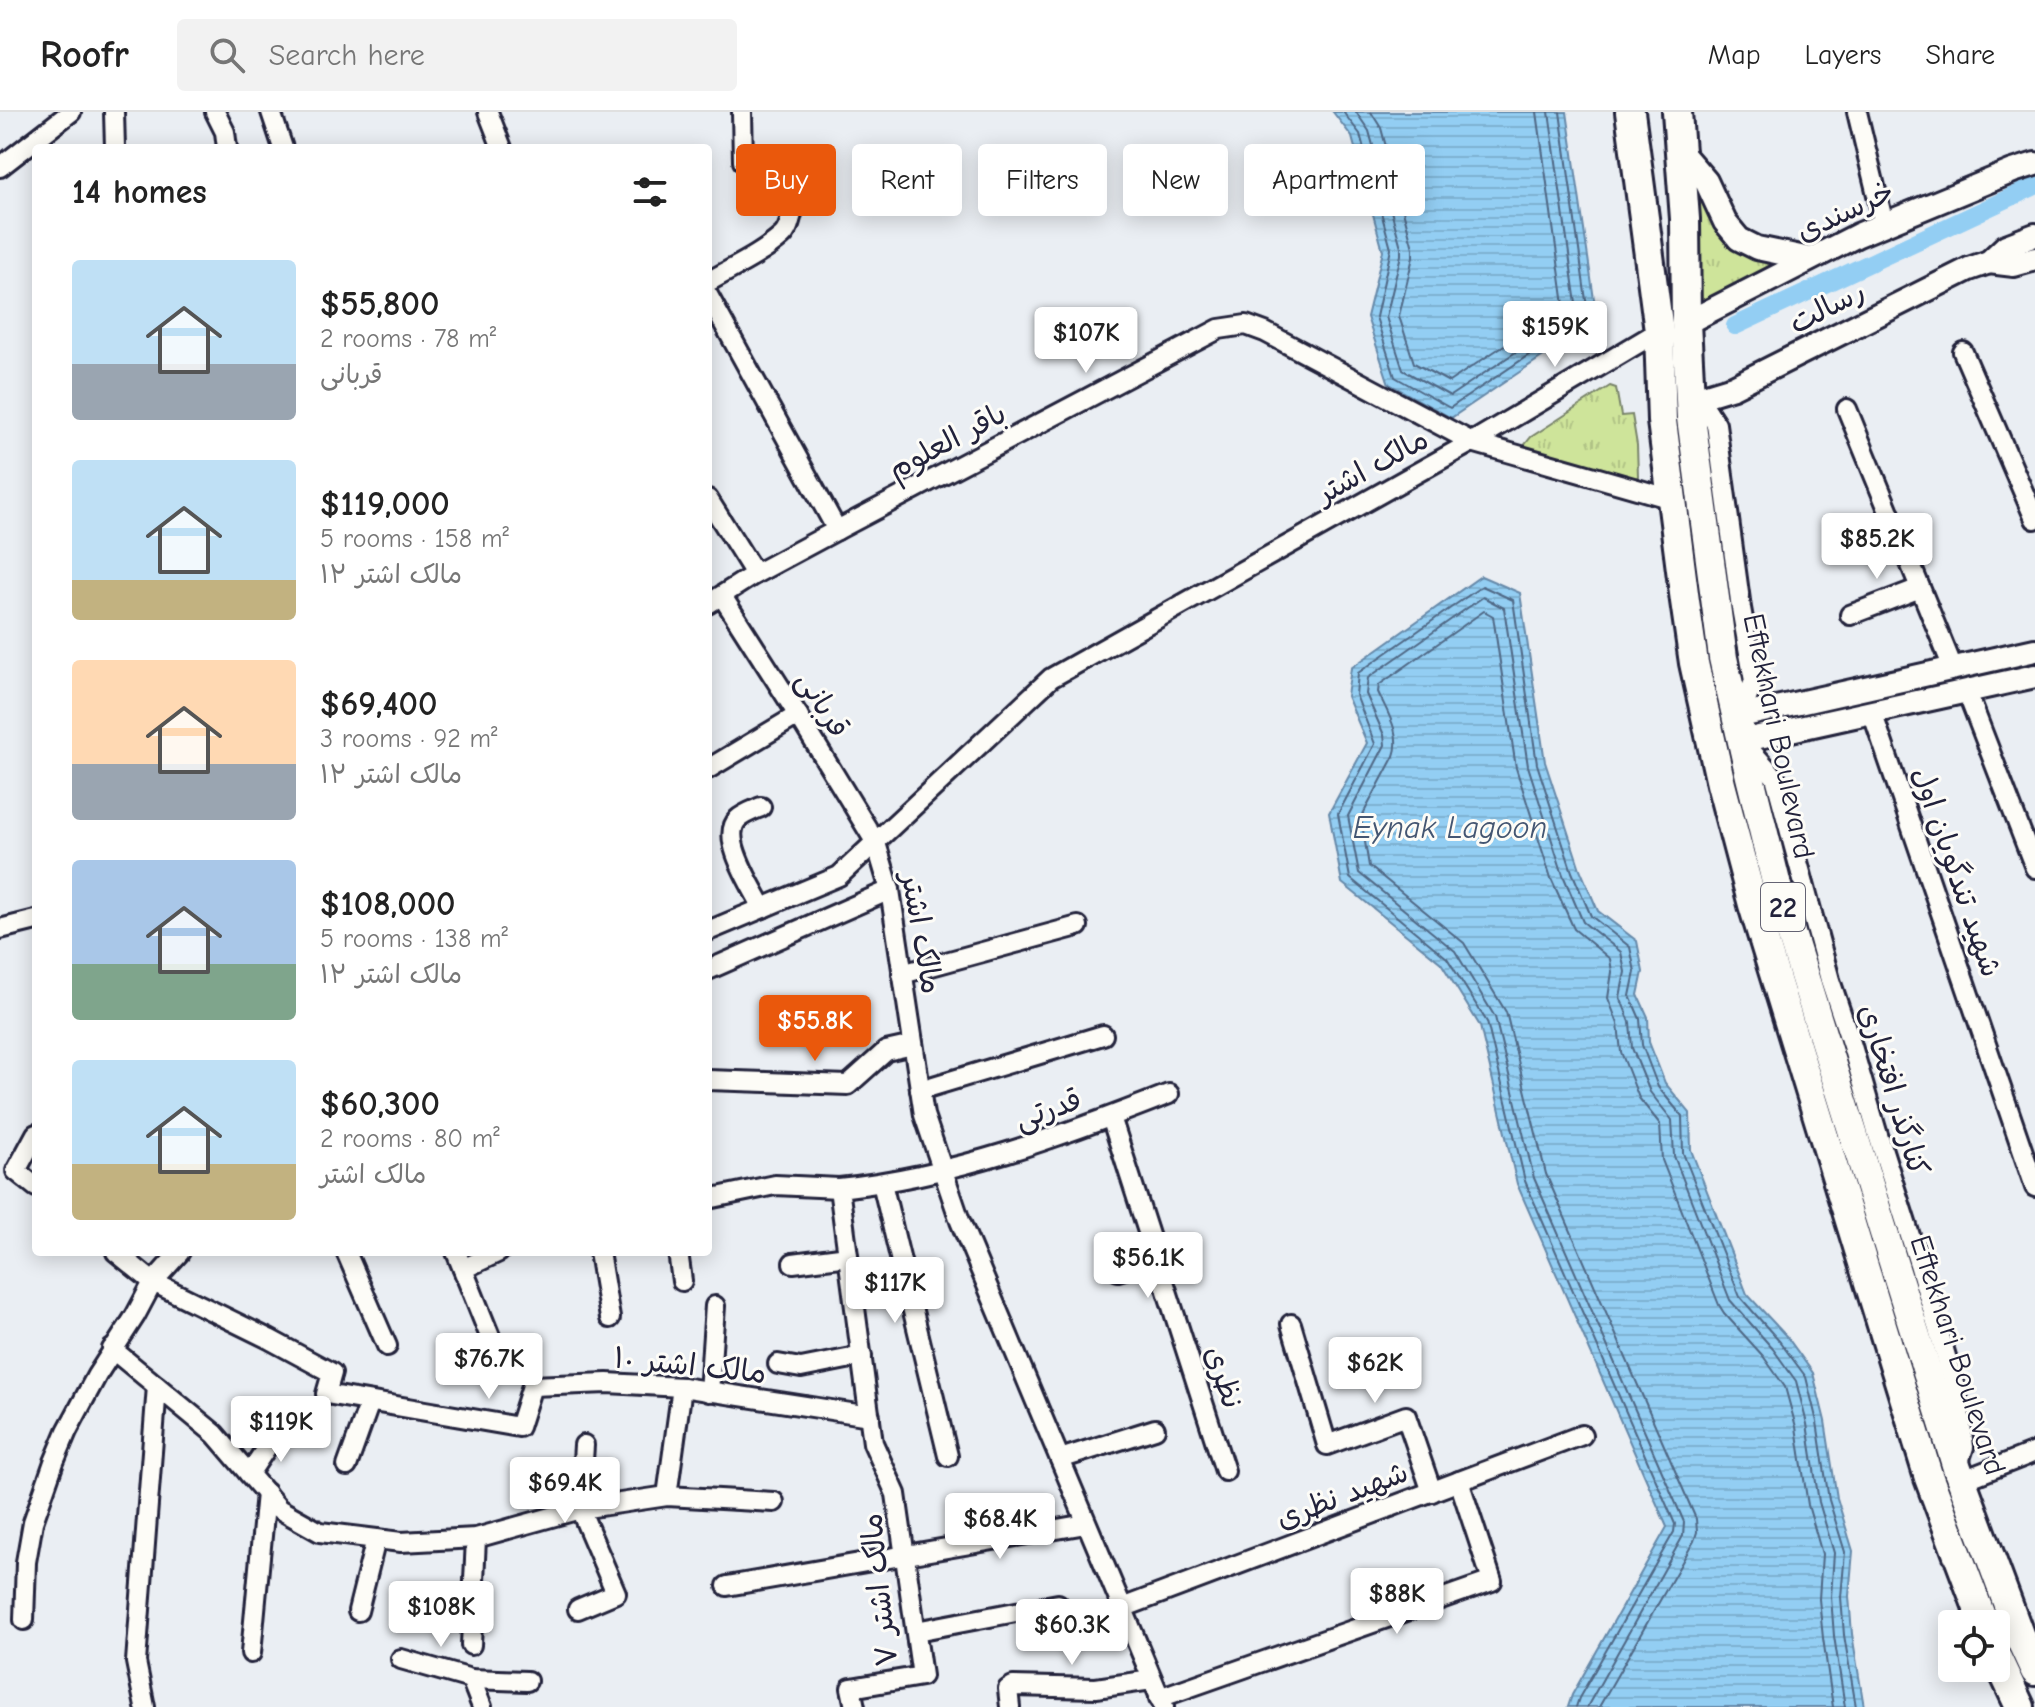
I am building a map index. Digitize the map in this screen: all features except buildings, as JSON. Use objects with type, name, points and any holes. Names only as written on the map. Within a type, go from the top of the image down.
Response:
[{"type":"highway","name":"Eftekhari Boulevard","points":[[1630,112],[1659,331],[1662,421],[1694,663],[1721,784],[1753,905],[1929,1478],[1979,1610]]},
{"type":"highway","name":"Eftekhari Boulevard","points":[[1677,112],[1685,219],[1691,418],[1723,658],[1739,729],[1780,898],[1959,1475],[2035,1671]]},
{"type":"highway","points":[[2008,1682],[2020,1707]]},
{"type":"street","points":[[0,167],[71,112]]},
{"type":"street","points":[[114,112],[115,144]]},
{"type":"street","points":[[215,112],[225,132],[226,144]]},
{"type":"street","points":[[271,112],[282,144]]},
{"type":"street","points":[[488,112],[496,144]]},
{"type":"street","points":[[712,280],[785,234],[793,208],[790,193],[782,179],[769,170],[743,161],[742,112]]},
{"type":"street","points":[[1857,112],[1884,224]]},
{"type":"street","points":[[1680,151],[1706,181],[1725,222],[1739,239],[1757,248],[1810,259]]},
{"type":"street","name":"خرسندی","points":[[1686,323],[1858,235],[2035,164]]},
{"type":"street","name":"رسالت","points":[[1690,400],[1733,387],[1969,269],[1989,262],[2006,246],[2035,235]]},
{"type":"street","name":"رسالت","points":[[1989,262],[2014,265],[2035,259]]},
{"type":"street","name":"باقر العلوم","points":[[715,600],[755,574],[1219,329],[1246,325],[1265,332],[1472,442],[1672,499]]},
{"type":"street","points":[[716,326],[837,530]]},
{"type":"street","points":[[1472,442],[1659,331]]},
{"type":"street","points":[[1963,352],[2035,519]]},
{"type":"street","points":[[1847,409],[1953,668]]},
{"type":"street","name":"مالک اشتر","points":[[1162,1702],[960,1221],[924,1115],[890,890],[876,843],[1051,678],[1472,442]]},
{"type":"street","points":[[712,508],[755,574]]},
{"type":"street","points":[[1850,615],[1920,588]]},
{"type":"street","name":"قربانی","points":[[715,600],[798,715],[876,843]]},
{"type":"street","points":[[1739,729],[1793,704],[2035,650]]},
{"type":"street","points":[[1739,729],[1798,728],[2035,676]]},
{"type":"street","points":[[1967,692],[2035,868]]},
{"type":"street","points":[[1793,704],[1798,728]]},
{"type":"street","name":"شهید تندگویان اول","points":[[1872,712],[2035,1187]]},
{"type":"street","points":[[712,767],[798,715]]},
{"type":"street","points":[[761,807],[737,820],[730,835],[733,849],[763,908]]},
{"type":"street","points":[[712,929],[839,876],[876,843]]},
{"type":"street","points":[[712,968],[890,890]]},
{"type":"street","points":[[0,929],[32,921]]},
{"type":"street","points":[[902,974],[1078,926]]},
{"type":"street","points":[[920,1090],[1103,1035]]},
{"type":"street","points":[[712,1080],[848,1085],[886,1051],[913,1045]]},
{"type":"street","name":"قدرتی","points":[[943,1171],[1111,1117],[1169,1094]]},
{"type":"street","name":"نظری","points":[[1111,1117],[1225,1471]]},
{"type":"street","points":[[32,1141],[16,1171],[32,1184]]},
{"type":"street","points":[[712,1198],[775,1185],[839,1188],[943,1171]]},
{"type":"street","points":[[882,1183],[948,1456]]},
{"type":"street","name":"مالک اشتر ۷","points":[[839,1188],[873,1443],[896,1494],[922,1676],[851,1688],[855,1707]]},
{"type":"street","name":"مالک اشتر ۱۰","points":[[121,1256],[153,1282],[332,1373],[326,1394],[519,1427],[532,1386],[607,1383],[682,1387],[870,1416]]},
{"type":"street","points":[[24,1620],[26,1562],[33,1522],[54,1462],[81,1403],[112,1349],[153,1282],[176,1256]]},
{"type":"street","points":[[348,1256],[387,1346]]},
{"type":"street","points":[[479,1256],[459,1260],[491,1339]]},
{"type":"street","points":[[600,1256],[610,1318]]},
{"type":"street","points":[[679,1256],[682,1281]]},
{"type":"street","points":[[793,1263],[848,1256]]},
{"type":"street","points":[[1118,1271],[1157,1259]]},
{"type":"street","points":[[709,1392],[715,1306]]},
{"type":"street","points":[[1291,1324],[1327,1445],[1406,1416],[1432,1492]]},
{"type":"street","points":[[112,1349],[215,1434],[279,1509],[320,1532],[401,1542],[476,1538],[580,1509],[667,1496],[774,1502]]},
{"type":"street","points":[[778,1364],[801,1368],[862,1356]]},
{"type":"street","points":[[145,1707],[136,1662],[157,1386]]},
{"type":"street","points":[[667,1496],[682,1387]]},
{"type":"street","points":[[347,1466],[370,1402]]},
{"type":"street","points":[[1060,1459],[1155,1429]]},
{"type":"street","points":[[249,1474],[277,1432]]},
{"type":"street","name":"شهید نظری","points":[[1122,1608],[1582,1435]]},
{"type":"street","points":[[578,1609],[616,1593],[580,1509],[584,1445]]},
{"type":"street","points":[[1959,1475],[2035,1452]]},
{"type":"street","points":[[1162,1702],[1492,1581],[1459,1481]]},
{"type":"street","points":[[251,1653],[266,1493]]},
{"type":"street","points":[[727,1586],[1086,1524]]},
{"type":"street","points":[[471,1645],[476,1538]]},
{"type":"street","points":[[358,1611],[376,1539]]},
{"type":"street","points":[[916,1631],[1058,1604]]},
{"type":"street","points":[[401,1659],[471,1679],[527,1681]]},
{"type":"street","points":[[471,1679],[482,1707]]},
{"type":"street","points":[[1010,1707],[1008,1689],[1013,1686],[1096,1688],[1152,1680]]},
{"type":"green space","points":[[1703,198],[1740,252],[1774,264],[1777,269],[1701,301],[1699,200]]},
{"type":"green space","points":[[1610,386],[1616,388],[1621,416],[1632,415],[1637,445],[1636,479],[1523,447],[1531,437]]},
{"type":"water","points":[[1333,112],[1567,112],[1597,320],[1451,418],[1389,384],[1367,317],[1383,251],[1373,216],[1425,216],[1425,144],[1354,144]]},
{"type":"water","name":"Eynak Lagoon","points":[[1481,576],[1520,593],[1545,762],[1580,869],[1598,911],[1637,941],[1643,972],[1638,995],[1648,1017],[1649,1042],[1665,1083],[1690,1113],[1691,1150],[1747,1294],[1787,1337],[1813,1373],[1825,1421],[1837,1498],[1853,1551],[1849,1596],[1864,1707],[1568,1707],[1667,1527],[1517,1184],[1480,1026],[1441,963],[1342,883],[1329,813],[1367,743],[1347,696],[1351,668]]},
{"type":"waterway","points":[[1735,326],[2035,186]]}]
